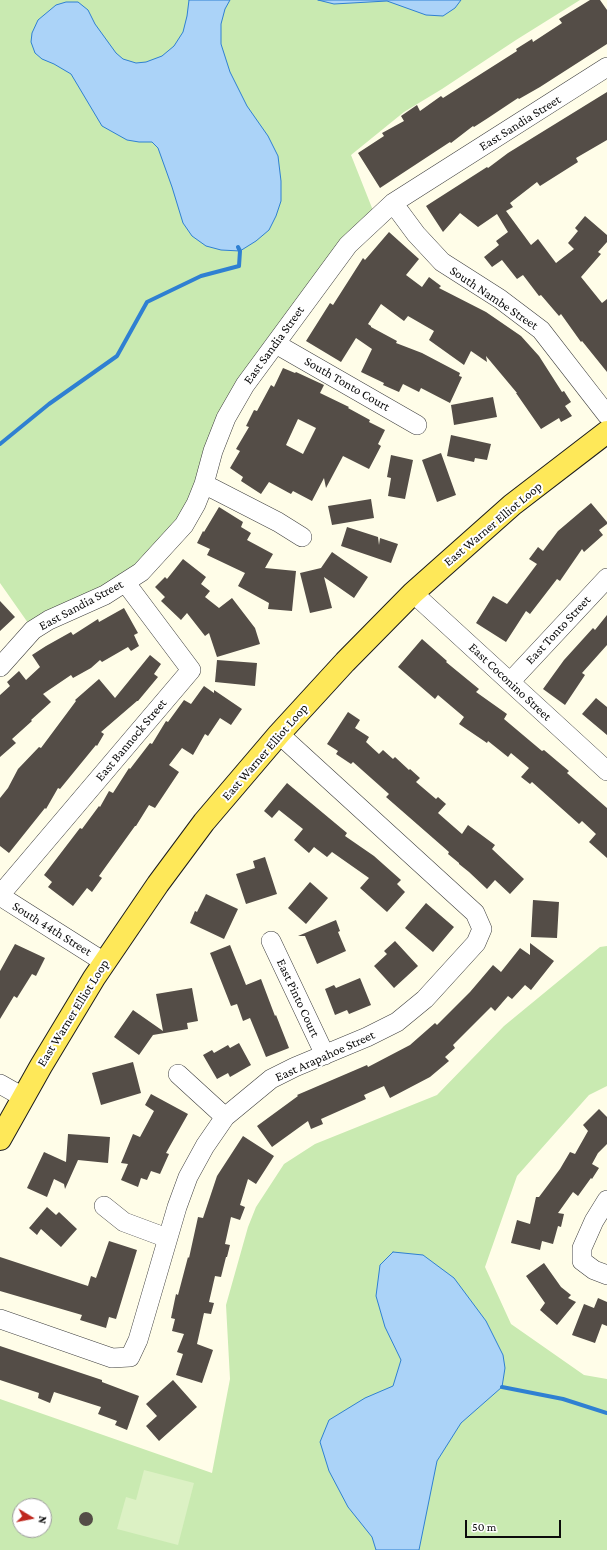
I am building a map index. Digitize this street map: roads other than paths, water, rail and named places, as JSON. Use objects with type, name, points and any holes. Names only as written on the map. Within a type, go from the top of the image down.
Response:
[{"type":"main road","name":"East Warner Elliot Loop","points":[[0,1140],[45,1059],[104,962],[158,884],[204,822],[279,734],[345,662],[413,593],[512,505],[607,432]]},
{"type":"street","name":"East Sandia Street","points":[[0,667],[33,630],[49,620],[105,596],[141,572],[184,525],[196,504],[204,484],[213,451],[226,418],[245,385],[348,244],[393,203],[607,67]]},
{"type":"street","name":"South Nambe Street","points":[[393,203],[416,234],[442,262],[500,299],[542,330],[607,416]]},
{"type":"street","name":"South Tonto Court","points":[[276,344],[417,425]]},
{"type":"street","points":[[204,484],[278,522],[302,537]]},
{"type":"street","name":"East Tonto Street","points":[[510,682],[607,578]]},
{"type":"street","name":"East Bannock Street","points":[[0,895],[191,670],[124,582]]},
{"type":"street","name":"East Coconino Street","points":[[413,593],[607,771]]},
{"type":"street","name":"East Arapahoe Street","points":[[0,1319],[112,1358],[130,1357],[138,1340],[166,1238],[188,1176],[205,1146],[225,1117],[271,1079],[397,1022],[425,1000],[476,943],[482,929],[475,912],[279,734]]},
{"type":"street","name":"South 44th Street","points":[[0,895],[104,962]]},
{"type":"street","name":"East Pinto Court","points":[[271,941],[325,1055]]},
{"type":"street","points":[[178,1074],[225,1117]]},
{"type":"street","points":[[0,1084],[23,1097]]},
{"type":"street","points":[[607,1200],[594,1222],[582,1248],[582,1261],[594,1270],[607,1274]]},
{"type":"street","points":[[104,1206],[124,1222],[166,1238]]},
{"type":"water","points":[[189,0],[230,0],[225,9],[221,24],[221,44],[230,72],[247,106],[268,136],[278,156],[281,181],[281,201],[276,216],[269,230],[256,241],[240,251],[221,250],[206,246],[192,236],[183,223],[158,148],[152,142],[127,140],[102,126],[71,74],[42,59],[35,53],[31,42],[32,33],[38,20],[56,5],[66,2],[78,2],[88,10],[95,24],[116,53],[123,59],[136,63],[146,62],[162,56],[174,46],[183,32]]},
{"type":"water","points":[[318,0],[461,0],[455,8],[443,16],[426,15],[387,1],[334,4]]},
{"type":"water","points":[[393,1252],[423,1255],[454,1278],[486,1321],[503,1355],[505,1368],[502,1387],[461,1423],[437,1461],[419,1550],[376,1550],[372,1537],[348,1507],[329,1471],[320,1442],[329,1420],[365,1398],[393,1386],[401,1360],[385,1327],[376,1296],[380,1265]]},
{"type":"waterway","points":[[0,444],[49,404],[117,356],[147,302],[201,276],[239,266],[240,251],[238,247]]},
{"type":"waterway","points":[[502,1387],[563,1399],[607,1413]]}]
